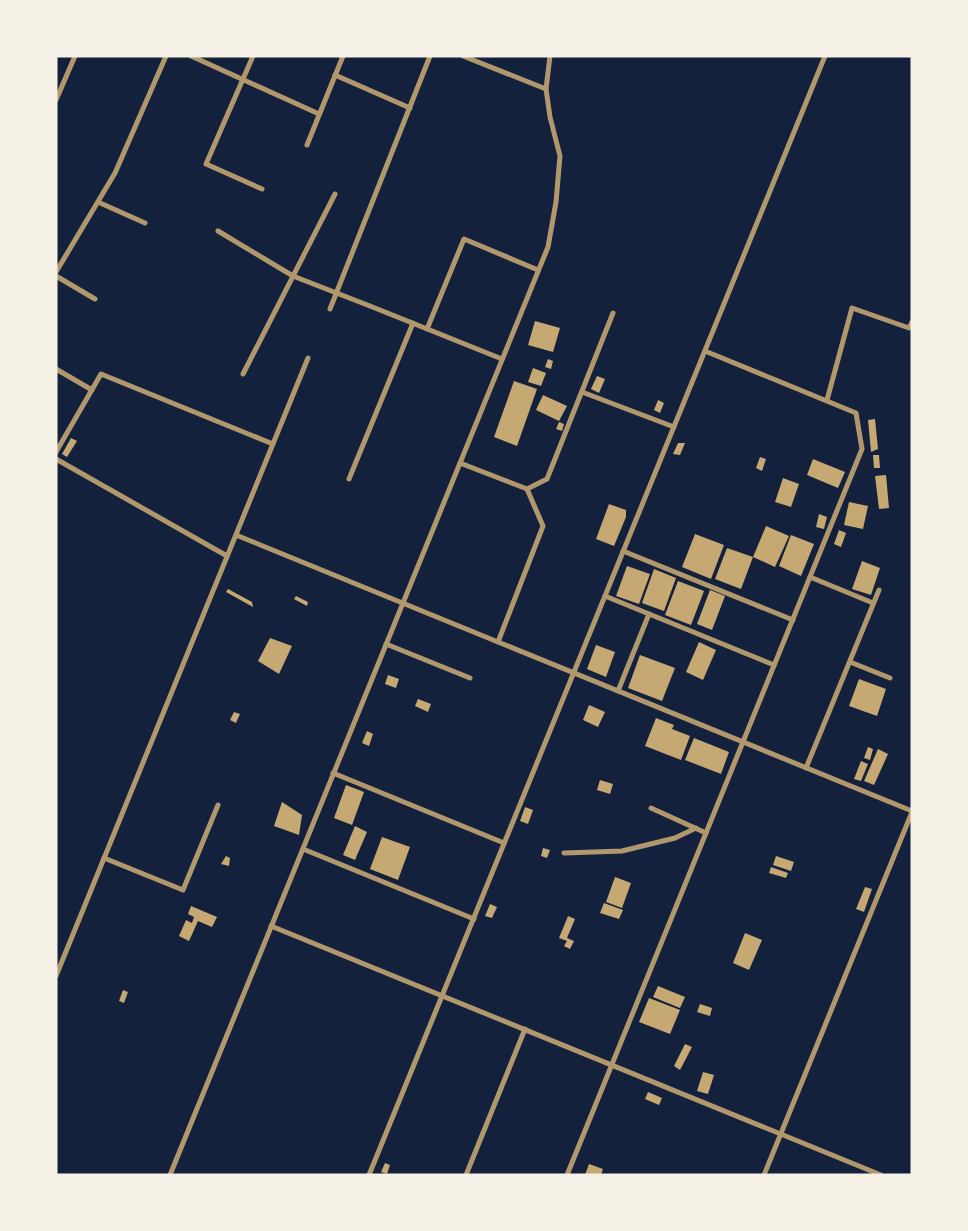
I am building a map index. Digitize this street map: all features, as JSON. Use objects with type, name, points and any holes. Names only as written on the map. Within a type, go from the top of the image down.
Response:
[{"type":"street","points":[[56,100],[75,56]]},
{"type":"street","points":[[95,299],[56,273],[115,173],[166,56]]},
{"type":"street","points":[[190,56],[320,114]]},
{"type":"street","points":[[253,56],[206,164],[262,189]]},
{"type":"street","points":[[307,144],[343,56]]},
{"type":"street","points":[[330,309],[430,56]]},
{"type":"street","points":[[463,56],[546,90]]},
{"type":"street","points":[[170,1175],[548,247],[556,202],[560,156],[550,117],[546,90],[550,56]]},
{"type":"street","points":[[369,1175],[825,56]]},
{"type":"street","points":[[335,75],[410,108]]},
{"type":"street","points":[[243,374],[335,194]]},
{"type":"street","points":[[98,202],[145,223]]},
{"type":"street","points":[[218,231],[293,276],[502,359]]},
{"type":"street","points":[[427,329],[464,239],[538,270]]},
{"type":"street","points":[[826,400],[852,308],[909,328],[912,322]]},
{"type":"street","points":[[527,489],[547,479],[613,313]]},
{"type":"street","points":[[349,480],[413,323]]},
{"type":"street","points":[[567,1175],[862,449],[856,412],[705,351]]},
{"type":"street","points":[[56,976],[308,358]]},
{"type":"street","points":[[56,369],[92,390]]},
{"type":"street","points":[[56,452],[101,374],[273,444]]},
{"type":"street","points":[[582,392],[674,427]]},
{"type":"street","points":[[56,459],[227,556]]},
{"type":"street","points":[[460,462],[527,489],[544,526],[498,642]]},
{"type":"street","points":[[236,535],[912,811],[764,1175]]},
{"type":"street","points":[[623,551],[793,620]]},
{"type":"street","points":[[810,577],[873,603]]},
{"type":"street","points":[[806,768],[879,590]]},
{"type":"street","points":[[605,596],[774,665]]},
{"type":"street","points":[[618,691],[650,614]]},
{"type":"street","points":[[386,644],[470,678]]},
{"type":"street","points":[[850,662],[890,678]]},
{"type":"street","points":[[334,773],[504,843]]},
{"type":"street","points":[[104,858],[183,890],[218,805]]},
{"type":"street","points":[[651,808],[706,833]]},
{"type":"street","points":[[564,853],[622,851],[675,838],[696,828]]},
{"type":"street","points":[[302,849],[474,919]]},
{"type":"street","points":[[271,926],[879,1174]]},
{"type":"street","points":[[466,1175],[525,1029]]},
{"type":"building","points":[[535,321],[560,328],[553,352],[528,345]]},
{"type":"building","points":[[548,359],[553,361],[551,369],[545,367]]},
{"type":"building","points":[[533,368],[546,373],[541,386],[528,382]]},
{"type":"building","points":[[597,376],[605,379],[599,393],[591,389]]},
{"type":"building","points":[[514,381],[537,389],[517,446],[494,437]]},
{"type":"building","points":[[543,395],[567,406],[559,421],[536,410]]},
{"type":"building","points":[[658,400],[664,403],[660,413],[654,410]]},
{"type":"building","points":[[875,419],[878,449],[871,452],[868,420]]},
{"type":"building","points":[[559,422],[564,424],[562,431],[556,429]]},
{"type":"building","points":[[71,438],[77,441],[67,457],[62,454]]},
{"type":"building","points":[[678,443],[685,443],[680,455],[673,454]]},
{"type":"building","points":[[873,455],[879,455],[880,468],[874,468]]},
{"type":"building","points":[[760,457],[766,459],[762,471],[756,468]]},
{"type":"building","points":[[813,459],[845,472],[838,488],[807,475]]},
{"type":"building","points":[[886,475],[889,508],[879,509],[875,476]]},
{"type":"building","points":[[783,478],[799,484],[791,507],[775,502]]},
{"type":"building","points":[[849,502],[868,506],[863,529],[844,525]]},
{"type":"building","points":[[609,504],[626,510],[626,517],[614,546],[596,539]]},
{"type":"building","points":[[819,514],[827,517],[824,529],[816,527]]},
{"type":"building","points":[[766,526],[789,536],[775,567],[753,557]]},
{"type":"building","points":[[839,530],[846,533],[841,547],[834,544]]},
{"type":"building","points":[[695,534],[724,545],[711,579],[682,567]]},
{"type":"building","points":[[791,535],[814,544],[801,576],[779,566]]},
{"type":"building","points":[[727,548],[753,557],[741,589],[715,579]]},
{"type":"building","points":[[862,561],[880,568],[871,595],[852,589]]},
{"type":"building","points":[[627,566],[650,574],[639,604],[616,596]]},
{"type":"building","points":[[654,569],[676,578],[664,611],[642,603]]},
{"type":"building","points":[[678,581],[704,591],[691,625],[665,615]]},
{"type":"building","points":[[228,589],[252,602],[253,607],[226,592]]},
{"type":"building","points":[[710,590],[725,596],[712,630],[697,624]]},
{"type":"building","points":[[296,596],[308,602],[307,606],[294,599]]},
{"type":"building","points":[[270,638],[292,646],[279,674],[258,661]]},
{"type":"building","points":[[699,642],[716,650],[703,680],[686,672]]},
{"type":"building","points":[[596,645],[615,652],[606,677],[587,669]]},
{"type":"building","points":[[640,655],[675,668],[662,701],[628,688]]},
{"type":"building","points":[[388,675],[399,679],[396,688],[385,684]]},
{"type":"building","points":[[859,679],[886,689],[877,716],[849,706]]},
{"type":"building","points":[[418,699],[431,704],[428,712],[415,706]]},
{"type":"building","points":[[589,705],[605,712],[598,727],[583,720]]},
{"type":"building","points":[[234,712],[240,714],[236,723],[230,720]]},
{"type":"building","points":[[656,718],[674,725],[672,729],[690,736],[681,760],[645,746]]},
{"type":"building","points":[[367,731],[373,734],[369,746],[362,743]]},
{"type":"building","points":[[694,738],[729,752],[721,774],[685,760]]},
{"type":"building","points":[[868,747],[873,749],[870,760],[864,758]]},
{"type":"building","points":[[878,749],[888,754],[874,785],[864,781]]},
{"type":"building","points":[[861,761],[868,764],[861,781],[854,779]]},
{"type":"building","points":[[600,780],[613,784],[610,794],[597,790]]},
{"type":"building","points":[[346,785],[364,792],[352,825],[334,818]]},
{"type":"building","points":[[282,802],[302,815],[299,835],[274,826]]},
{"type":"building","points":[[525,807],[533,810],[528,824],[520,821]]},
{"type":"building","points":[[355,826],[367,832],[355,860],[343,855]]},
{"type":"building","points":[[382,837],[410,847],[398,880],[370,869]]},
{"type":"building","points":[[543,848],[550,850],[547,858],[541,856]]},
{"type":"building","points":[[226,856],[230,858],[229,866],[221,864]]},
{"type":"building","points":[[776,856],[794,862],[791,871],[773,865]]},
{"type":"building","points":[[771,867],[788,873],[786,878],[769,873]]},
{"type":"building","points":[[615,877],[631,883],[622,908],[606,902]]},
{"type":"building","points":[[865,887],[872,889],[864,912],[856,909]]},
{"type":"building","points":[[604,903],[623,910],[619,919],[600,913]]},
{"type":"building","points":[[490,904],[497,907],[492,918],[485,916]]},
{"type":"building","points":[[191,906],[217,917],[212,927],[198,921],[189,941],[179,936],[186,920],[192,923],[194,917],[188,914]]},
{"type":"building","points":[[568,916],[575,919],[567,938],[574,941],[570,949],[564,946],[567,941],[559,938]]},
{"type":"building","points":[[745,933],[762,940],[749,970],[733,963]]},
{"type":"building","points":[[658,986],[685,997],[680,1008],[653,997]]},
{"type":"building","points":[[123,990],[128,992],[124,1003],[119,1001]]},
{"type":"building","points":[[649,998],[680,1010],[670,1034],[639,1022]]},
{"type":"building","points":[[700,1004],[712,1008],[710,1016],[697,1012]]},
{"type":"building","points":[[685,1044],[692,1047],[680,1070],[674,1066]]},
{"type":"building","points":[[703,1072],[714,1075],[708,1094],[697,1091]]},
{"type":"building","points":[[648,1092],[662,1098],[659,1105],[645,1099]]},
{"type":"building","points":[[385,1163],[390,1165],[387,1174],[381,1172]]},
{"type":"building","points":[[589,1164],[603,1169],[601,1175],[585,1175]]}]
